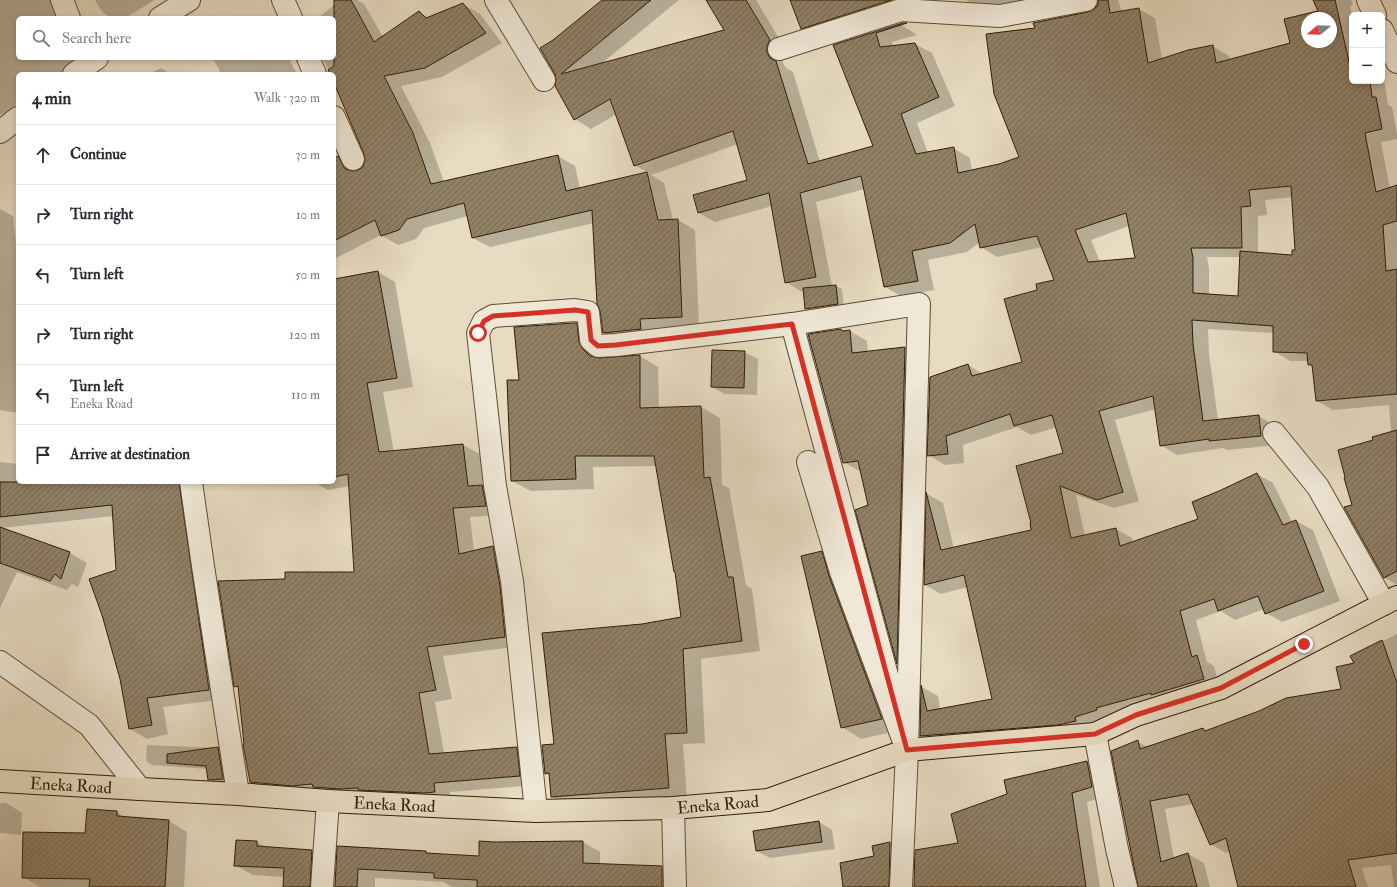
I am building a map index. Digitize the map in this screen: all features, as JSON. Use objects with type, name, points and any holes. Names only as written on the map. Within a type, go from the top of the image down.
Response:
[{"type":"main road","name":"Eneka Road","points":[[0,780],[238,794],[328,801],[536,811],[673,808],[768,800],[907,750],[1095,734],[1136,715],[1221,688],[1390,601]]},
{"type":"street","points":[[62,0],[68,16]]},
{"type":"street","points":[[163,16],[189,0]]},
{"type":"street","points":[[283,0],[290,16]]},
{"type":"street","points":[[496,0],[544,80]]},
{"type":"street","points":[[779,49],[901,10],[1000,16],[1086,0]]},
{"type":"street","points":[[1368,0],[1374,12]]},
{"type":"street","points":[[1385,36],[1397,62]]},
{"type":"street","points":[[309,60],[314,72]]},
{"type":"street","points":[[0,132],[16,120]]},
{"type":"street","points":[[336,121],[352,159]]},
{"type":"street","points":[[536,811],[512,581],[495,486],[478,333],[484,321],[493,316],[575,310],[588,312],[591,340],[598,346],[792,324],[919,304],[907,750],[901,887]]},
{"type":"street","points":[[792,324],[907,750]]},
{"type":"street","points":[[1274,433],[1318,487],[1390,601]]},
{"type":"street","points":[[808,462],[813,477],[907,750],[841,572],[808,462]]},
{"type":"street","points":[[191,484],[238,794]]},
{"type":"street","points":[[0,662],[89,725],[140,789]]},
{"type":"street","points":[[1095,734],[1117,849],[1126,887]]},
{"type":"street","points":[[322,887],[328,801]]},
{"type":"street","points":[[673,808],[675,887]]},
{"type":"building","points":[[334,0],[351,0],[374,42],[419,11],[426,18],[463,3],[486,33],[425,68],[384,76],[413,133],[431,184],[558,155],[566,191],[647,172],[658,220],[678,219],[682,317],[640,319],[641,329],[603,333],[600,311],[597,304],[592,210],[472,238],[464,203],[407,219],[399,230],[381,236],[375,220],[336,240],[336,157],[338,156],[345,169],[352,171],[363,167],[365,160],[364,154],[336,88],[336,72],[329,72],[328,70],[334,66],[334,60],[336,60],[336,16],[334,16]]},
{"type":"building","points":[[602,0],[651,0],[561,74],[724,30],[706,0],[746,0],[770,40],[767,46],[767,52],[770,58],[776,61],[808,164],[873,146],[833,45],[907,23],[876,33],[880,47],[915,43],[939,97],[901,114],[916,154],[954,147],[958,173],[999,164],[1019,157],[994,94],[986,34],[1035,28],[1033,23],[1088,12],[1098,5],[1098,0],[1108,0],[1110,13],[1139,8],[1148,63],[1188,50],[1213,45],[1216,63],[1290,43],[1284,19],[1301,15],[1301,48],[1337,48],[1337,12],[1314,12],[1318,11],[1313,0],[1335,0],[1349,62],[1349,84],[1370,84],[1372,97],[1376,97],[1382,129],[1365,133],[1376,192],[1397,185],[1397,221],[1383,225],[1386,271],[1397,269],[1397,394],[1316,401],[1312,365],[1308,365],[1307,353],[1273,352],[1273,326],[1192,320],[1193,344],[1203,421],[1259,415],[1261,436],[1209,441],[1209,439],[1160,446],[1153,396],[1099,411],[1123,492],[1097,500],[1060,486],[1071,538],[1116,528],[1120,546],[1198,519],[1192,502],[1257,473],[1283,525],[1296,520],[1324,591],[1265,614],[1258,596],[1218,611],[1214,599],[1180,611],[1192,657],[1197,655],[1204,679],[1151,695],[1151,693],[1096,708],[1097,710],[1075,717],[1076,721],[1058,725],[920,736],[921,685],[927,711],[992,699],[964,575],[924,585],[926,492],[941,550],[1031,530],[1031,523],[1016,466],[1063,453],[1052,415],[1014,426],[1010,414],[946,436],[948,454],[927,456],[930,377],[968,364],[972,376],[1022,362],[1004,299],[1037,290],[1036,284],[1054,280],[1037,236],[980,248],[975,224],[950,243],[912,251],[918,281],[884,287],[861,176],[800,193],[816,277],[785,283],[769,193],[698,213],[693,195],[747,180],[733,131],[634,166],[610,99],[574,120],[555,86],[555,74],[540,48],[553,40]],"holes":[[[1291,186],[1295,250],[1292,250],[1292,255],[1240,251],[1238,296],[1193,293],[1193,258],[1191,248],[1242,248],[1241,207],[1251,206],[1249,190]],[[1126,213],[1135,258],[1088,262],[1075,230]]]},
{"type":"building","points":[[790,0],[891,0],[801,29]]},
{"type":"building","points":[[378,271],[397,378],[367,383],[379,452],[463,444],[468,486],[482,485],[486,506],[453,508],[459,554],[493,546],[500,586],[505,637],[427,647],[436,690],[419,693],[429,754],[517,747],[520,776],[434,783],[435,792],[425,793],[358,790],[358,788],[340,789],[313,787],[312,784],[291,786],[250,782],[243,744],[238,686],[234,687],[218,581],[285,579],[285,572],[354,572],[348,474],[336,477],[336,279]]},
{"type":"building","points":[[836,285],[838,304],[805,309],[803,288]]},
{"type":"building","points":[[577,323],[579,342],[590,356],[599,358],[640,355],[640,408],[701,406],[704,478],[710,477],[728,577],[733,577],[742,641],[683,649],[687,733],[665,734],[669,788],[551,797],[549,773],[545,774],[542,745],[554,744],[542,633],[642,624],[681,617],[675,572],[654,456],[575,456],[576,479],[511,481],[507,380],[519,380],[514,327]]},
{"type":"building","points":[[841,329],[842,331],[850,330],[852,353],[905,347],[897,664],[855,510],[868,505],[858,461],[843,463],[808,334]]},
{"type":"building","points":[[712,350],[745,351],[744,388],[711,387]]},
{"type":"building","points":[[1397,430],[1397,571],[1384,578],[1344,507],[1352,505],[1338,450],[1373,440],[1372,437]]},
{"type":"building","points":[[0,482],[16,482],[16,484],[179,484],[209,690],[147,698],[152,725],[129,729],[120,679],[102,615],[89,579],[116,570],[112,505],[0,517]]},
{"type":"building","points":[[0,527],[70,552],[61,579],[55,574],[50,581],[0,563]]},
{"type":"building","points":[[822,551],[829,576],[882,719],[841,728],[801,556]]},
{"type":"building","points":[[1382,640],[1397,683],[1397,853],[1348,860],[1356,887],[1238,887],[1226,838],[1210,845],[1188,794],[1150,801],[1161,862],[1188,853],[1197,887],[1138,887],[1111,751],[1138,740],[1140,749],[1203,728],[1205,731],[1259,711],[1286,698],[1341,689],[1336,667],[1354,663],[1350,656]]},
{"type":"building","points":[[218,747],[223,779],[208,780],[206,766],[167,763],[167,754]]},
{"type":"building","points":[[1087,761],[1092,787],[1072,793],[1086,887],[914,887],[915,850],[958,843],[951,814],[1007,794],[1004,780]]},
{"type":"building","points":[[87,809],[117,811],[117,816],[169,820],[165,887],[89,887],[90,879],[22,878],[23,832],[85,833]]},
{"type":"building","points":[[819,821],[822,842],[756,851],[753,831]]},
{"type":"building","points":[[236,840],[257,841],[257,846],[312,850],[310,887],[283,887],[284,868],[234,866]]},
{"type":"building","points":[[479,841],[583,841],[583,863],[662,866],[662,887],[477,887],[477,880],[434,878],[434,873],[358,869],[357,887],[335,887],[337,846],[426,851],[426,853],[479,856]]},
{"type":"building","points":[[890,842],[889,887],[843,887],[840,863],[874,856],[872,846]]},
{"type":"route","points":[[478,333],[484,321],[493,316],[575,310],[588,312],[591,340],[598,346],[792,324],[907,750],[1095,734],[1136,715],[1221,688],[1304,644]]}]
